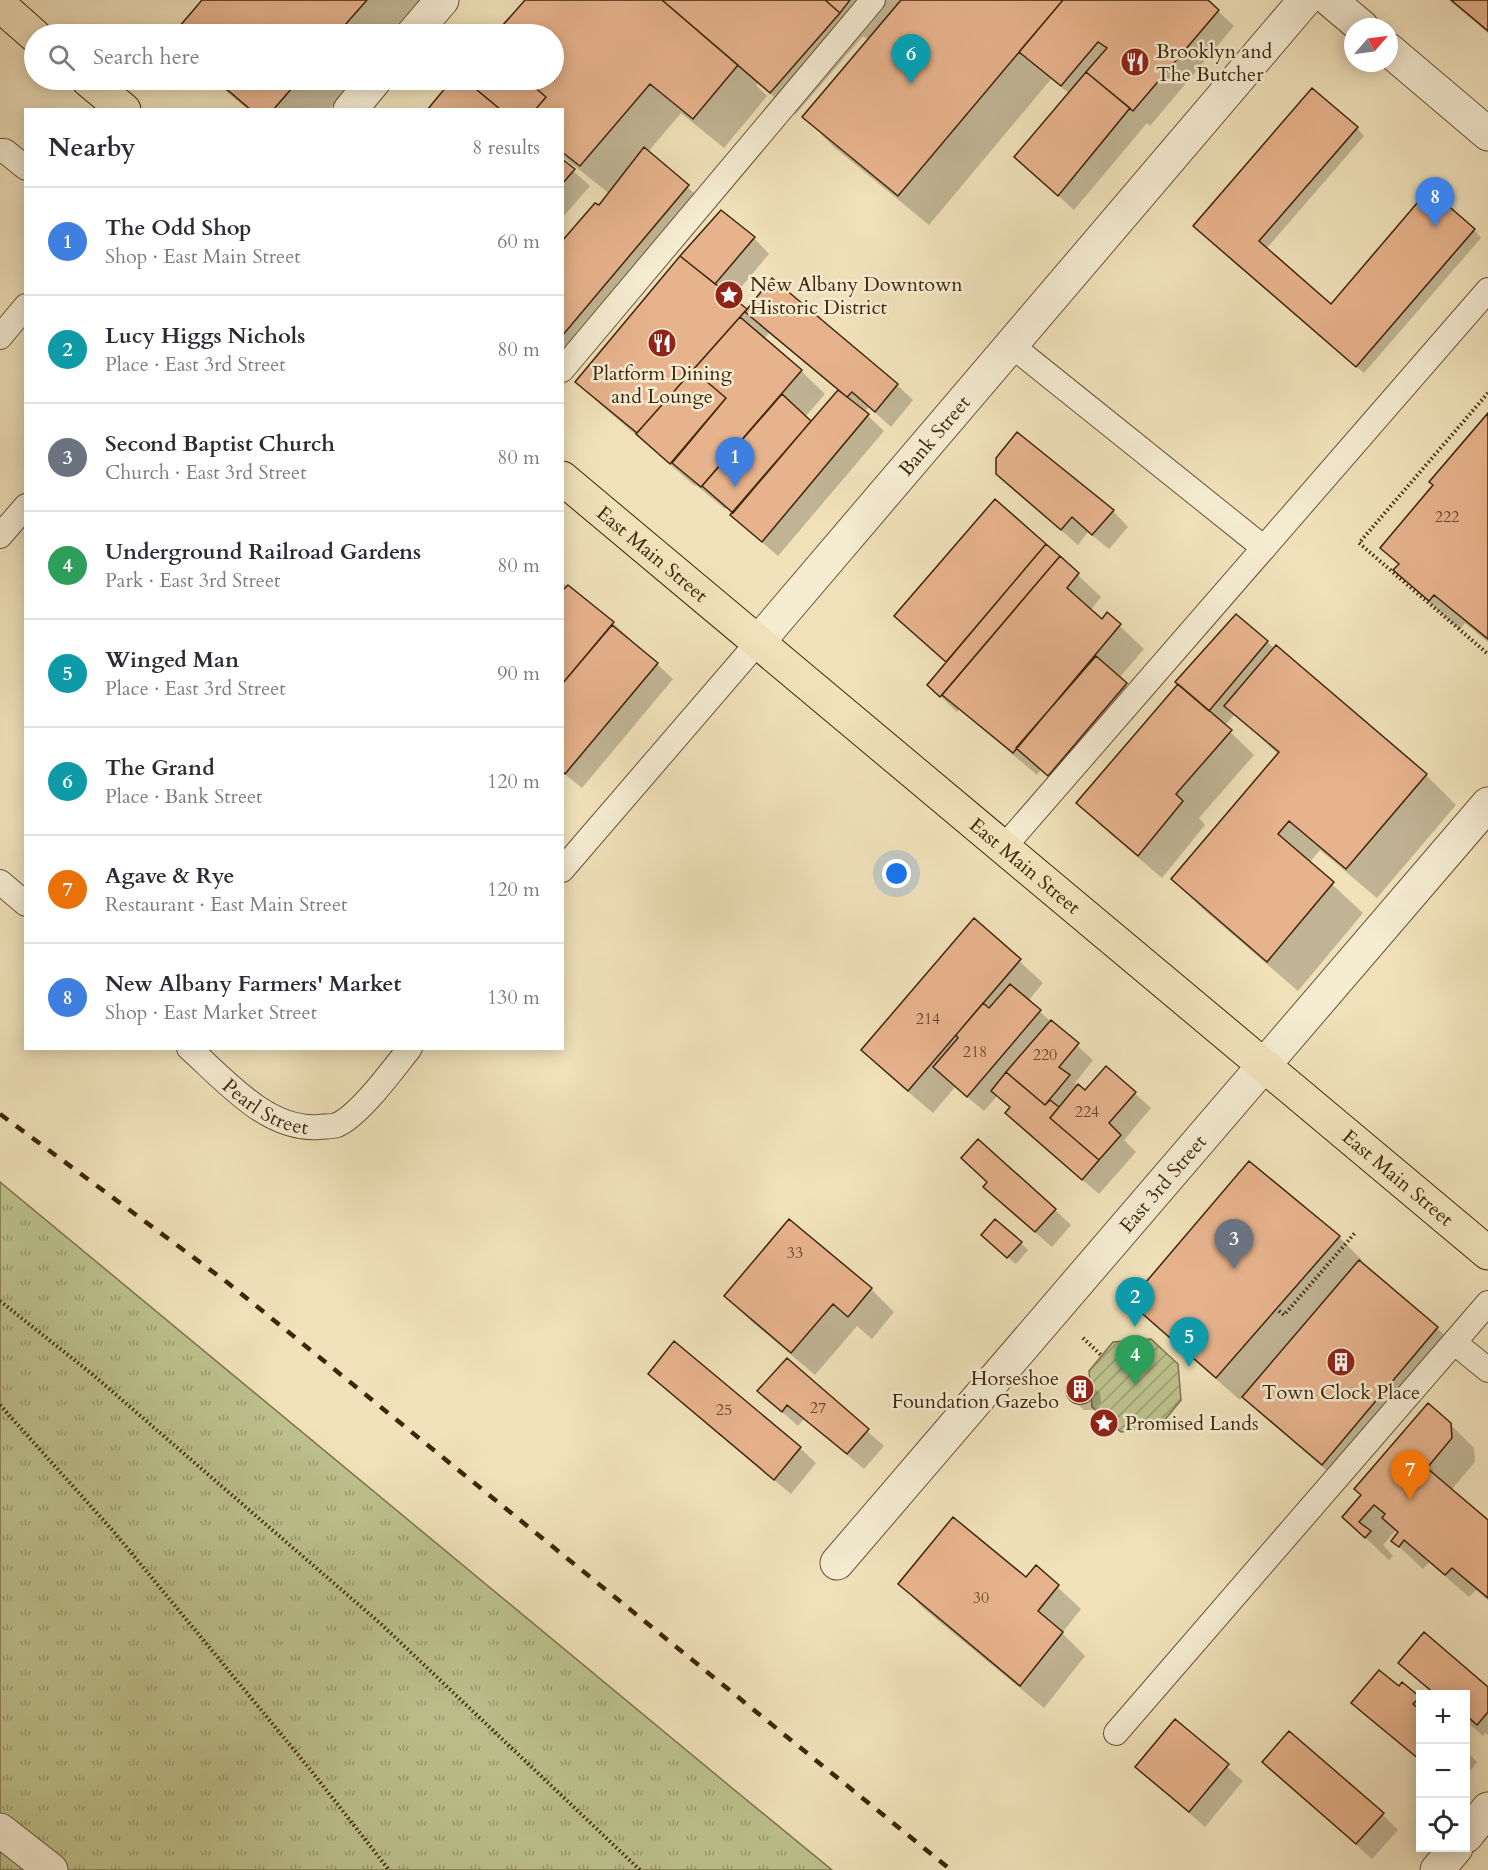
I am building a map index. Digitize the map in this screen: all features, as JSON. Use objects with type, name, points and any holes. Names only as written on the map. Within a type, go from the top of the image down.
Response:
[{"type":"main road","points":[[6,9],[24,26]]},
{"type":"main road","points":[[100,90],[122,108]]},
{"type":"main road","name":"East Main Street","points":[[564,480],[1488,1253]]},
{"type":"street","points":[[422,24],[442,0]]},
{"type":"street","name":"Bank Street","points":[[759,641],[1305,0]]},
{"type":"street","points":[[1330,0],[1351,18]]},
{"type":"street","points":[[1398,59],[1488,134]]},
{"type":"street","points":[[352,108],[367,90]]},
{"type":"street","name":"East 3rd Street","points":[[837,1563],[1488,804]]},
{"type":"street","points":[[1470,1831],[1488,1809]]},
{"type":"street","points":[[0,1830],[51,1870]]},
{"type":"street","points":[[1437,1870],[1453,1852]]},
{"type":"lane","points":[[564,368],[873,0]]},
{"type":"lane","points":[[0,151],[5,151],[24,166]]},
{"type":"lane","points":[[1004,847],[1488,290]]},
{"type":"lane","points":[[0,337],[24,308]]},
{"type":"lane","points":[[1011,345],[1264,548]]},
{"type":"lane","points":[[0,536],[24,508]]},
{"type":"lane","name":"Bank Street","points":[[564,868],[759,641]]},
{"type":"lane","points":[[0,882],[24,902]]},
{"type":"lane","name":"Pearl Street","points":[[191,1050],[242,1095],[272,1116],[304,1128],[336,1125],[354,1113],[408,1050]]},
{"type":"lane","points":[[1116,1733],[1488,1303]]},
{"type":"lane","points":[[1455,1343],[1488,1370]]},
{"type":"path","points":[[1488,393],[1359,543],[1488,654]]},
{"type":"path","points":[[1279,1311],[1284,1315],[1355,1233]]},
{"type":"path","points":[[0,1301],[92,1374],[381,1624],[640,1870]]},
{"type":"path","points":[[1083,1338],[1102,1356]]},
{"type":"path","points":[[0,1405],[114,1532],[309,1768],[389,1870]]},
{"type":"green space","points":[[0,1182],[726,1783],[832,1870],[0,1870]]},
{"type":"green space","points":[[1151,1339],[1178,1364],[1181,1400],[1159,1427],[1121,1432],[1092,1407],[1089,1371],[1113,1342]]},
{"type":"building","points":[[202,0],[367,0],[346,24],[182,24]]},
{"type":"building","points":[[525,0],[662,0],[738,65],[693,119],[650,84],[580,166],[564,154],[564,108],[537,108],[546,97],[538,90],[564,90],[564,24],[504,24]]},
{"type":"building","points":[[662,0],[825,0],[840,13],[770,93]]},
{"type":"building","points":[[825,0],[850,0],[840,13]]},
{"type":"building","points":[[901,0],[1063,0],[898,196],[802,117]]},
{"type":"building","name":"Brooklyn and The Butcher","points":[[1063,0],[1208,0],[1219,10],[1133,111],[1086,72],[1107,48],[1098,42],[1061,86],[1019,52]]},
{"type":"building","points":[[1451,0],[1488,0],[1488,31]]},
{"type":"building","points":[[1086,72],[1130,108],[1058,196],[1014,157]]},
{"type":"building","points":[[1312,88],[1358,127],[1259,241],[1331,304],[1429,189],[1475,229],[1356,367],[1193,226]]},
{"type":"building","points":[[228,90],[290,90],[275,108],[249,108]]},
{"type":"building","points":[[444,90],[477,90],[499,108],[429,108]]},
{"type":"building","points":[[477,90],[538,90],[546,97],[537,108],[499,108]]},
{"type":"building","points":[[644,147],[689,185],[564,334],[564,239],[595,203],[599,205]]},
{"type":"building","points":[[564,161],[575,169],[564,182]]},
{"type":"building","points":[[721,210],[755,237],[715,284],[680,256]]},
{"type":"building","name":"Platform Dining and Lounge","points":[[680,256],[747,309],[637,433],[575,382]]},
{"type":"building","points":[[772,278],[898,384],[875,412],[852,392],[847,397],[745,312]]},
{"type":"building","points":[[740,317],[802,370],[701,487],[672,463],[726,398],[693,370]]},
{"type":"building","points":[[693,370],[726,398],[670,464],[636,434]]},
{"type":"building","points":[[838,390],[869,414],[762,542],[730,515]]},
{"type":"building","points":[[782,394],[811,421],[733,513],[702,486]]},
{"type":"building","points":[[1488,413],[1488,639],[1434,595],[1429,601],[1393,570],[1399,564],[1380,548],[1433,485],[1429,482]]},
{"type":"building","points":[[1017,432],[1114,510],[1092,535],[1072,517],[1061,530],[996,474],[996,458]]},
{"type":"building","points":[[995,499],[1046,544],[946,662],[894,616]]},
{"type":"building","points":[[1046,544],[1060,556],[940,697],[927,685]]},
{"type":"building","points":[[1060,556],[1079,573],[1067,588],[1102,619],[1107,612],[1121,624],[1013,753],[942,695]]},
{"type":"building","points":[[568,585],[614,622],[564,682],[564,589]]},
{"type":"building","points":[[1236,614],[1268,641],[1209,711],[1175,682]]},
{"type":"building","points":[[612,625],[658,663],[565,774],[564,682]]},
{"type":"building","points":[[1276,645],[1427,774],[1346,869],[1289,821],[1278,834],[1334,882],[1267,962],[1171,879],[1279,752],[1224,706]]},
{"type":"building","points":[[1096,656],[1127,683],[1048,776],[1016,748]]},
{"type":"building","points":[[1178,684],[1232,730],[1176,794],[1183,801],[1138,856],[1076,803]]},
{"type":"building","points":[[974,918],[1021,959],[908,1091],[861,1050]]},
{"type":"building","points":[[1010,984],[1041,1010],[967,1097],[933,1067],[958,1038],[956,1035],[983,1003],[989,1008]]},
{"type":"building","points":[[1051,1020],[1079,1043],[1059,1067],[1070,1075],[1045,1105],[1006,1072]]},
{"type":"building","points":[[1106,1066],[1136,1092],[1109,1123],[1121,1135],[1099,1160],[1050,1118],[1078,1084],[1085,1090]]},
{"type":"building","points":[[1006,1072],[1045,1105],[1050,1100],[1059,1107],[1050,1118],[1099,1160],[1082,1180],[1005,1113],[1010,1107],[991,1091]]},
{"type":"building","points":[[978,1139],[1056,1209],[1035,1232],[983,1187],[987,1182],[961,1158]]},
{"type":"building","points":[[1249,1161],[1340,1236],[1216,1378],[1129,1302]]},
{"type":"building","points":[[789,1219],[872,1288],[848,1317],[833,1304],[791,1353],[724,1296]]},
{"type":"building","points":[[995,1219],[1022,1242],[1007,1258],[981,1235]]},
{"type":"building","name":"Town Clock Place","points":[[1359,1260],[1438,1327],[1322,1465],[1242,1397]]},
{"type":"building","points":[[674,1341],[801,1447],[774,1480],[648,1374]]},
{"type":"building","points":[[787,1358],[869,1429],[847,1454],[787,1405],[782,1412],[757,1391]]},
{"type":"building","name":"Horseshoe Foundation Gazebo","points":[[1080,1376],[1090,1380],[1094,1390],[1090,1400],[1080,1404],[1070,1400],[1066,1390],[1070,1380]]},
{"type":"building","points":[[1428,1403],[1451,1423],[1452,1438],[1427,1468],[1488,1520],[1488,1598],[1452,1568],[1445,1575],[1404,1540],[1399,1547],[1391,1541],[1398,1532],[1382,1518],[1385,1514],[1374,1505],[1359,1522],[1371,1531],[1365,1538],[1342,1517],[1361,1495],[1354,1489]]},
{"type":"building","points":[[953,1517],[1026,1577],[1036,1565],[1059,1585],[1038,1611],[1063,1632],[1020,1686],[898,1584]]},
{"type":"building","points":[[1424,1632],[1488,1687],[1488,1712],[1477,1725],[1470,1719],[1470,1690],[1430,1690],[1398,1663]]},
{"type":"building","points":[[1379,1670],[1399,1686],[1402,1682],[1416,1694],[1416,1701],[1413,1704],[1416,1707],[1416,1757],[1351,1703]]},
{"type":"building","points":[[1175,1719],[1229,1764],[1189,1812],[1135,1767]]},
{"type":"building","points":[[1289,1731],[1384,1813],[1356,1844],[1262,1762]]},
{"type":"railway","points":[[0,1114],[228,1283],[951,1870]]},
{"type":"place","name":"Brooklyn and The Butcher","points":[[1135,62]]},
{"type":"place","name":"The Grand","points":[[911,84]]},
{"type":"place","name":"New Albany Farmers' Market","points":[[1435,227]]},
{"type":"place","name":"New Albany Downtown Historic District","points":[[729,295]]},
{"type":"place","name":"Platform Dining and Lounge","points":[[662,343]]},
{"type":"place","name":"The Odd Shop","points":[[735,487]]},
{"type":"place","name":"Second Baptist Church","points":[[1234,1269]]},
{"type":"place","name":"Lucy Higgs Nichols","points":[[1135,1327]]},
{"type":"place","name":"Town Clock Place","points":[[1341,1362]]},
{"type":"place","name":"Winged Man","points":[[1189,1367]]},
{"type":"place","name":"Underground Railroad Gardens","points":[[1135,1385]]},
{"type":"place","name":"Horseshoe Foundation Gazebo","points":[[1080,1389]]},
{"type":"place","name":"Promised Lands","points":[[1104,1423]]},
{"type":"place","name":"Agave & Rye","points":[[1410,1500]]}]
